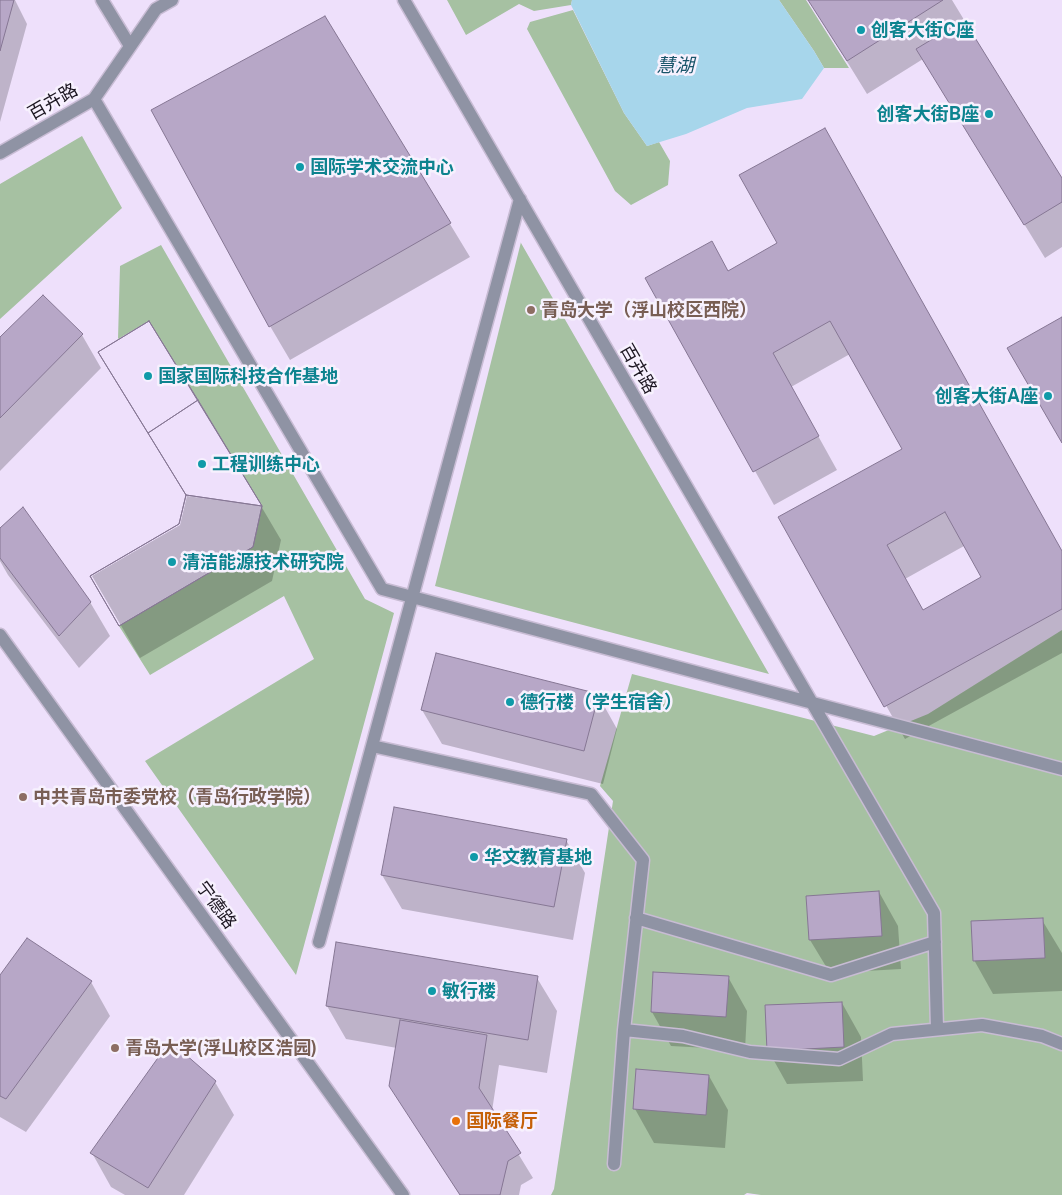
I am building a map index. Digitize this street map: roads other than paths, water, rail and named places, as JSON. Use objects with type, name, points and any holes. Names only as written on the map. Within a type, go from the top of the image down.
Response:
[{"type":"street","points":[[102,0],[130,46]]},
{"type":"street","name":"百卉路","points":[[0,153],[94,99],[156,9],[172,0]]},
{"type":"street","name":"百卉路","points":[[404,0],[934,913],[937,1029]]},
{"type":"street","points":[[94,99],[382,589],[1062,769]]},
{"type":"street","points":[[319,942],[520,199]]},
{"type":"street","name":"宁德路","points":[[0,635],[403,1195]]},
{"type":"street","points":[[372,746],[591,794],[643,860],[624,1030],[614,1164]]},
{"type":"street","points":[[636,918],[831,975],[935,942]]},
{"type":"street","points":[[624,1030],[683,1036],[750,1052],[839,1059],[892,1034],[982,1025],[1042,1036],[1062,1044]]},
{"type":"water","name":"慧湖","points":[[572,0],[779,0],[824,68],[802,99],[747,108],[686,134],[647,146],[624,113],[571,5]]},
{"type":"place","name":"创客大街C座","points":[[861,30]]},
{"type":"place","name":"创客大街B座","points":[[989,114]]},
{"type":"place","name":"国际学术交流中心","points":[[300,167]]},
{"type":"place","name":"青岛大学（浮山校区西院）","points":[[531,310]]},
{"type":"place","name":"国家国际科技合作基地","points":[[148,376]]},
{"type":"place","name":"创客大街A座","points":[[1048,396]]},
{"type":"place","name":"工程训练中心","points":[[202,464]]},
{"type":"place","name":"清洁能源技术研究院","points":[[172,562]]},
{"type":"place","name":"德行楼（学生宿舍）","points":[[510,702]]},
{"type":"place","name":"中共青岛市委党校（青岛行政学院）","points":[[23,797]]},
{"type":"place","name":"华文教育基地","points":[[474,857]]},
{"type":"place","name":"敏行楼","points":[[432,991]]},
{"type":"place","name":"青岛大学(浮山校区浩园)","points":[[115,1048]]},
{"type":"place","name":"国际餐厅","points":[[456,1121]]}]
